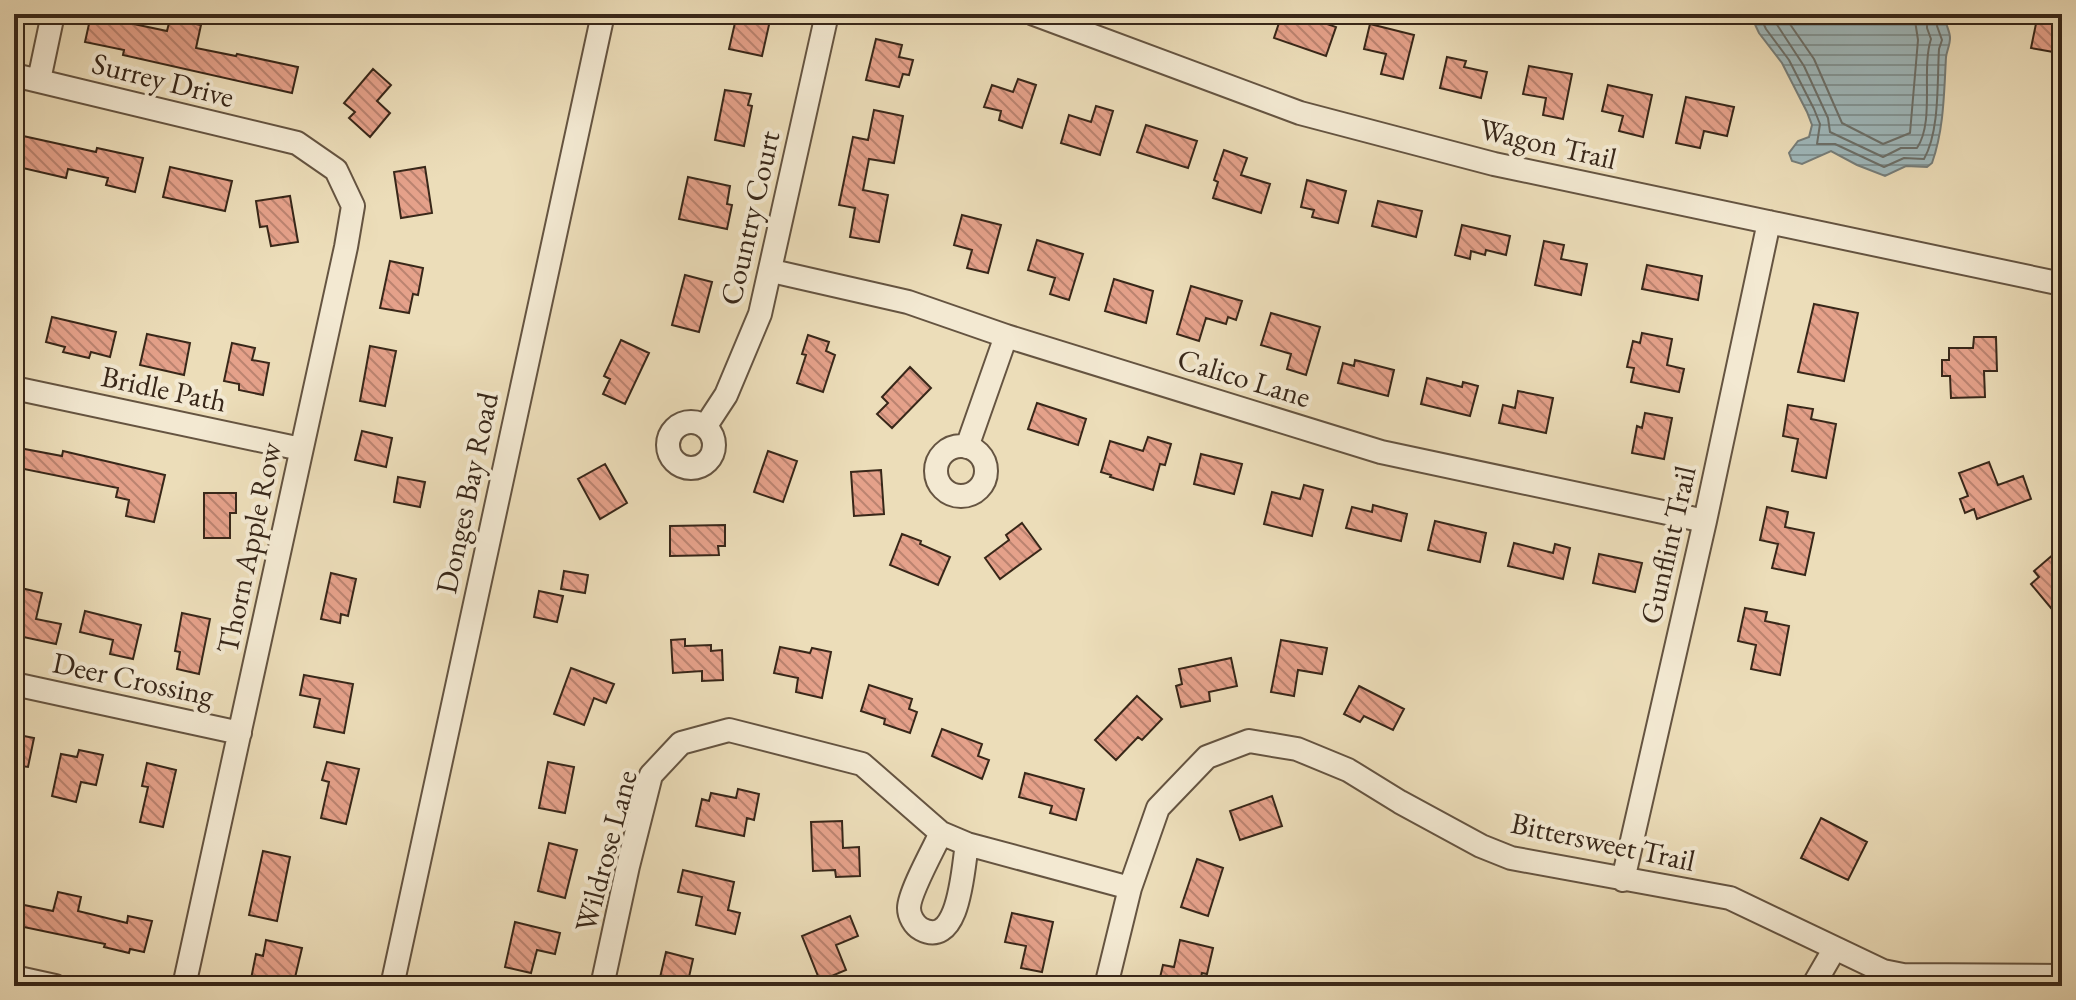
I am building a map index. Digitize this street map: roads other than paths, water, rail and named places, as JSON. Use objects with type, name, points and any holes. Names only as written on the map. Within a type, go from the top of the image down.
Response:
[{"type":"street","points":[[39,80],[53,14]]},
{"type":"street","name":"Donges Bay Road","points":[[392,986],[603,14]]},
{"type":"street","name":"Country Court","points":[[705,427],[726,395],[760,314],[827,14]]},
{"type":"street","name":"Wagon Trail","points":[[1034,14],[1300,113],[1494,164],[2062,284]]},
{"type":"street","name":"Surrey Drive","points":[[14,75],[297,143]]},
{"type":"street","name":"Thorn Apple Row","points":[[184,986],[353,206],[336,170],[297,143]]},
{"type":"street","name":"Gunflint Trail","points":[[1623,880],[1769,222]]},
{"type":"street","name":"Calico Lane","points":[[772,271],[908,302],[1006,336],[1381,452],[1705,521]]},
{"type":"street","points":[[967,447],[1006,336]]},
{"type":"street","name":"Bridle Path","points":[[14,388],[301,449]]},
{"type":"street","name":"Deer Crossing","points":[[14,684],[240,733]]},
{"type":"street","name":"Wildrose Lane","points":[[602,986],[651,775],[681,743],[729,730],[862,764],[941,833],[967,844],[1130,888]]},
{"type":"street","name":"Bittersweet Trail","points":[[1106,986],[1130,888],[1158,808],[1207,757],[1249,741],[1297,749],[1348,770],[1481,846],[1511,858],[1730,898],[1883,971],[1903,975],[2062,976]]},
{"type":"street","points":[[941,833],[910,902],[911,918],[921,929],[944,929],[954,917],[967,844]]},
{"type":"street","points":[[1813,986],[1835,948]]},
{"type":"street","points":[[14,977],[55,986]]},
{"type":"water","points":[[1750,14],[1945,14],[1950,41],[1941,124],[1932,163],[1927,167],[1906,166],[1885,176],[1831,151],[1802,164],[1792,161],[1789,153],[1798,141],[1809,137],[1812,125],[1782,63],[1759,33]]}]
